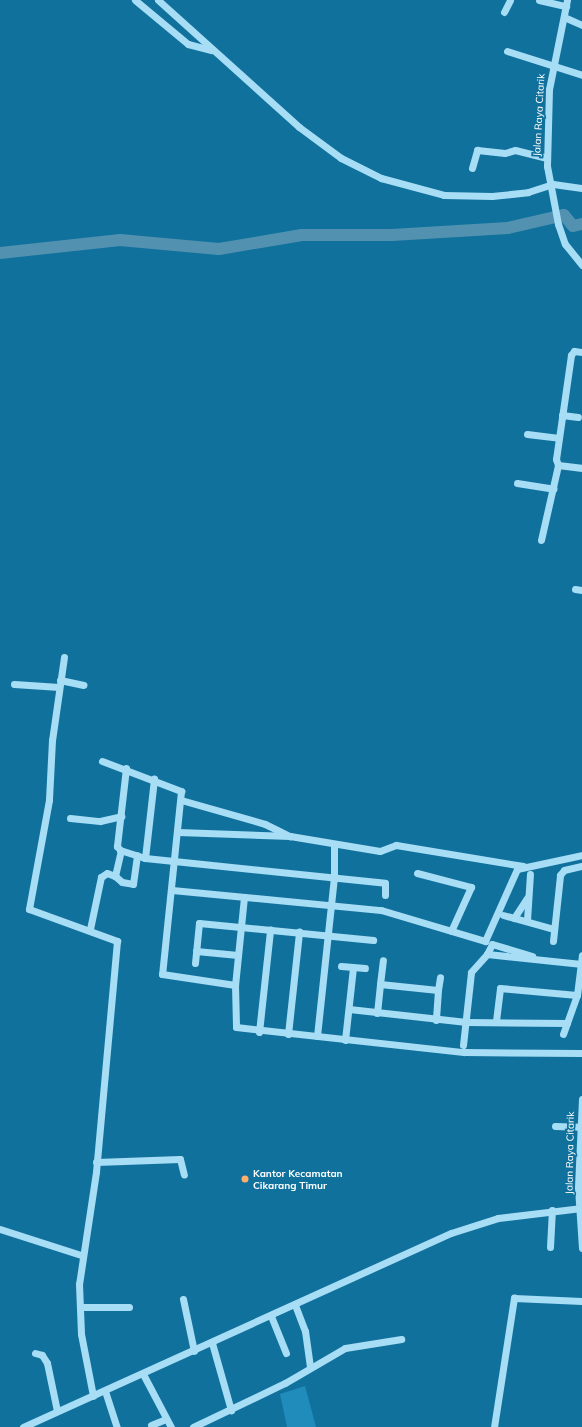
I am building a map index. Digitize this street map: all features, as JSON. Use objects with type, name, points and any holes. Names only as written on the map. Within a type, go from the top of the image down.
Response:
[{"type":"street","points":[[135,0],[188,44],[211,50]]},
{"type":"street","points":[[158,0],[194,30],[211,50],[298,127],[341,158],[381,178],[444,195],[492,196],[528,192],[553,184],[582,188]]},
{"type":"street","points":[[504,12],[510,0]]},
{"type":"street","points":[[539,0],[567,3]]},
{"type":"street","name":"Jalan Raya Citarik","points":[[567,3],[552,66],[547,158],[554,209],[558,224],[565,244],[582,265]]},
{"type":"street","points":[[564,17],[582,25]]},
{"type":"street","points":[[506,51],[582,75]]},
{"type":"street","points":[[472,168],[477,150],[505,154],[515,150],[547,158]]},
{"type":"street","points":[[541,540],[554,489],[558,465],[559,438],[571,355],[582,352]]},
{"type":"street","points":[[562,415],[578,417]]},
{"type":"street","points":[[527,434],[559,438]]},
{"type":"street","points":[[558,465],[582,468]]},
{"type":"street","points":[[517,482],[554,489]]},
{"type":"street","points":[[64,657],[59,683],[49,800],[29,909],[115,938],[117,944],[111,978],[112,1017],[96,1162],[81,1255],[80,1307],[84,1355],[92,1396]]},
{"type":"street","points":[[14,684],[59,683],[83,685]]},
{"type":"street","points":[[102,761],[126,768],[180,789],[181,800],[178,832],[162,974],[235,985]]},
{"type":"street","points":[[126,768],[117,846],[121,850],[145,858],[334,876],[385,883],[385,895]]},
{"type":"street","points":[[145,858],[154,779]]},
{"type":"street","points":[[181,800],[265,824],[290,836]]},
{"type":"street","points":[[70,818],[100,821],[120,816]]},
{"type":"street","points":[[178,832],[290,836],[334,846],[380,851],[396,845],[523,866],[582,855]]},
{"type":"street","points":[[317,1036],[332,905],[334,846]]},
{"type":"street","points":[[115,876],[121,850]]},
{"type":"street","points":[[90,929],[101,877],[107,873],[115,876],[122,882],[133,884],[137,855]]},
{"type":"street","points":[[172,890],[381,910],[481,941],[489,939],[514,872],[523,866]]},
{"type":"street","points":[[553,942],[561,872],[582,866]]},
{"type":"street","points":[[417,872],[471,887],[450,931]]},
{"type":"street","points":[[527,920],[530,874]]},
{"type":"street","points":[[514,918],[528,896]]},
{"type":"street","points":[[244,897],[235,985],[234,1025],[259,1032],[317,1036],[464,1052],[582,1053]]},
{"type":"street","points":[[503,915],[527,920],[554,929]]},
{"type":"street","points":[[194,963],[199,923],[373,940]]},
{"type":"street","points":[[259,1032],[270,930]]},
{"type":"street","points":[[288,1034],[299,932]]},
{"type":"street","points":[[463,1045],[471,972],[487,954],[492,944],[551,962]]},
{"type":"street","points":[[196,951],[238,955]]},
{"type":"street","points":[[487,954],[551,962],[582,964]]},
{"type":"street","points":[[563,1034],[577,995],[582,964],[582,954]]},
{"type":"street","points":[[378,1013],[382,960]]},
{"type":"street","points":[[341,966],[365,968]]},
{"type":"street","points":[[345,1040],[353,967]]},
{"type":"street","points":[[436,1020],[440,977]]},
{"type":"street","points":[[380,984],[438,990]]},
{"type":"street","points":[[496,1021],[500,988],[577,995]]},
{"type":"street","points":[[349,1010],[466,1022],[496,1021],[567,1023]]},
{"type":"street","name":"Jalan Raya Citarik","points":[[582,1098],[579,1127],[582,1248]]},
{"type":"street","points":[[555,1126],[579,1127]]},
{"type":"street","points":[[96,1162],[180,1159],[184,1175]]},
{"type":"street","points":[[23,1427],[464,1228],[498,1218],[552,1210],[581,1208]]},
{"type":"street","points":[[550,1247],[552,1210]]},
{"type":"street","points":[[0,1229],[81,1255]]},
{"type":"street","points":[[494,1427],[514,1298],[582,1301]]},
{"type":"street","points":[[183,1299],[194,1351]]},
{"type":"street","points":[[295,1305],[305,1330],[310,1367]]},
{"type":"street","points":[[80,1307],[129,1306]]},
{"type":"street","points":[[271,1316],[286,1353]]},
{"type":"street","points":[[192,1427],[231,1410],[345,1348],[401,1339]]},
{"type":"street","points":[[212,1343],[231,1410]]},
{"type":"street","points":[[34,1353],[42,1355],[47,1363],[57,1411]]},
{"type":"street","points":[[143,1374],[171,1427]]},
{"type":"street","points":[[105,1391],[117,1427]]},
{"type":"street","points":[[151,1425],[166,1419]]},
{"type":"shaded area","points":[[305,1386],[316,1427],[287,1427],[280,1394]]},
{"type":"waterway","points":[[0,253],[120,240],[219,249],[302,235],[392,235],[508,228],[564,215],[573,226],[582,224]]},
{"type":"place","name":"Kantor Kecamatan Cikarang Timur","points":[[245,1179]]}]
